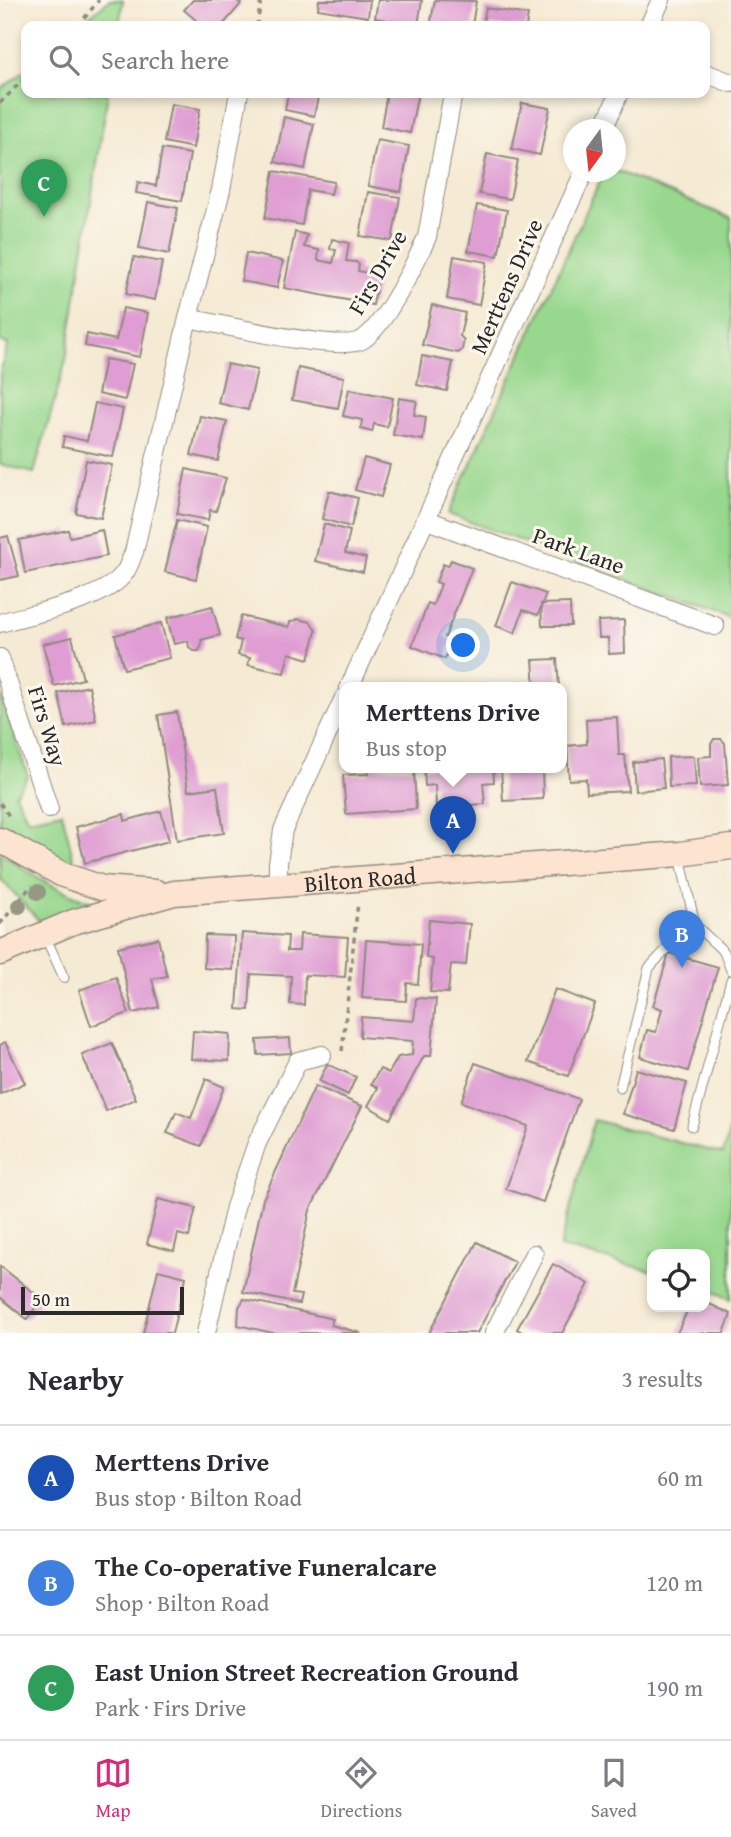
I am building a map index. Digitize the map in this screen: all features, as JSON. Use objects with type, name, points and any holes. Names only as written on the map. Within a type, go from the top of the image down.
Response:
[{"type":"main road","points":[[0,840],[63,875],[102,888],[174,893]]},
{"type":"main road","name":"Bilton Road","points":[[0,953],[73,922],[174,893],[680,854],[731,847]]},
{"type":"street","points":[[651,21],[661,0]]},
{"type":"street","points":[[710,75],[731,83]]},
{"type":"street","points":[[0,623],[96,595],[114,584],[125,573],[134,552],[188,318],[221,190],[238,98]]},
{"type":"street","name":"Firs Drive","points":[[188,318],[330,344],[359,342],[375,330],[427,237],[452,98]]},
{"type":"street","points":[[608,119],[617,98]]},
{"type":"street","name":"Merttens Drive","points":[[352,682],[579,182]]},
{"type":"street","name":"Park Lane","points":[[427,520],[715,626]]},
{"type":"street","name":"Firs Way","points":[[0,658],[48,809]]},
{"type":"street","points":[[278,884],[283,830],[339,711]]},
{"type":"street","points":[[206,1333],[235,1207],[257,1143],[298,1061],[322,1055]]},
{"type":"street","points":[[494,1333],[534,1254]]},
{"type":"lane","points":[[680,854],[695,925],[724,951],[731,970]]},
{"type":"lane","points":[[620,1088],[649,968],[679,936],[695,925]]},
{"type":"lane","points":[[45,934],[64,978]]},
{"type":"lane","points":[[692,1126],[731,980]]},
{"type":"path","points":[[82,21],[99,0]]},
{"type":"path","points":[[258,21],[261,0]]},
{"type":"path","points":[[0,103],[21,82]]},
{"type":"path","points":[[0,924],[47,866]]},
{"type":"path","points":[[322,1055],[342,1054],[361,878]]},
{"type":"green space","points":[[109,0],[123,0],[120,21],[84,21]]},
{"type":"green space","points":[[21,74],[21,98],[107,98],[66,360],[34,473],[0,464],[0,373],[8,344],[0,341],[0,90]]},
{"type":"green space","points":[[626,175],[731,218],[731,618],[448,514],[599,182],[626,182]]},
{"type":"green space","points":[[0,694],[28,776],[15,794],[28,819],[62,812],[75,866],[57,860],[0,825]]},
{"type":"green space","points":[[0,852],[43,880],[91,902],[43,925],[0,878]]},
{"type":"green space","points":[[594,1120],[723,1154],[731,1125],[731,1299],[710,1290],[710,1249],[647,1249],[647,1270],[560,1247]]},
{"type":"building","points":[[193,0],[236,0],[241,4],[226,21],[197,21],[184,10]]},
{"type":"building","points":[[319,0],[370,0],[368,17],[318,9]]},
{"type":"building","points":[[378,0],[422,0],[419,21],[375,18]]},
{"type":"building","points":[[435,0],[476,1],[473,21],[431,21]]},
{"type":"building","points":[[486,8],[528,15],[527,21],[483,21]]},
{"type":"building","points":[[287,98],[318,98],[314,116],[285,110]]},
{"type":"building","points":[[386,98],[417,98],[410,133],[381,127]]},
{"type":"building","points":[[522,103],[550,108],[540,155],[512,149]]},
{"type":"building","points":[[171,104],[200,109],[193,148],[164,142]]},
{"type":"building","points":[[284,117],[314,124],[305,169],[275,162]]},
{"type":"building","points":[[377,140],[409,146],[401,192],[368,186]]},
{"type":"building","points":[[162,149],[190,154],[182,201],[136,193],[138,182],[156,186]]},
{"type":"building","points":[[487,154],[518,160],[510,199],[479,194]]},
{"type":"building","points":[[274,171],[334,182],[331,194],[308,190],[302,225],[265,218]]},
{"type":"building","points":[[368,192],[400,197],[392,241],[360,236]]},
{"type":"building","points":[[148,202],[178,208],[169,254],[139,248]]},
{"type":"building","points":[[477,205],[507,210],[498,256],[468,251]]},
{"type":"building","points":[[295,232],[307,235],[304,247],[319,250],[318,260],[333,263],[336,250],[330,249],[332,239],[349,243],[346,261],[356,262],[359,265],[358,271],[379,275],[373,305],[284,288]]},
{"type":"building","points":[[246,253],[283,261],[277,288],[241,281]]},
{"type":"building","points":[[454,256],[487,262],[479,305],[447,299]]},
{"type":"building","points":[[134,257],[162,262],[155,300],[126,294]]},
{"type":"building","points":[[432,305],[465,313],[460,336],[464,340],[462,350],[458,353],[422,345]]},
{"type":"building","points":[[123,308],[148,313],[140,357],[85,346],[87,334],[116,340]]},
{"type":"building","points":[[422,356],[453,362],[447,391],[417,385]]},
{"type":"building","points":[[105,359],[133,364],[125,400],[98,394]]},
{"type":"building","points":[[227,364],[257,370],[248,410],[218,403]]},
{"type":"building","points":[[298,368],[344,377],[338,408],[292,400]]},
{"type":"building","points":[[349,389],[393,398],[387,427],[374,424],[372,432],[361,429],[362,420],[343,416]]},
{"type":"building","points":[[399,398],[417,401],[414,415],[426,417],[423,440],[393,435]]},
{"type":"building","points":[[95,403],[123,409],[113,457],[62,447],[64,436],[87,441]]},
{"type":"building","points":[[200,416],[227,421],[218,461],[191,455]]},
{"type":"building","points":[[364,458],[390,465],[381,497],[355,490]]},
{"type":"building","points":[[86,460],[112,465],[101,518],[76,513]]},
{"type":"building","points":[[186,469],[226,478],[216,511],[210,510],[208,520],[177,514]]},
{"type":"building","points":[[329,491],[358,498],[351,527],[322,519]]},
{"type":"building","points":[[177,520],[207,527],[196,579],[165,572]]},
{"type":"building","points":[[324,524],[350,531],[345,553],[366,558],[363,572],[315,561]]},
{"type":"building","points":[[68,530],[70,537],[102,530],[107,556],[25,573],[19,540]]},
{"type":"building","points":[[8,536],[19,576],[0,580],[0,538]]},
{"type":"building","points":[[451,560],[472,568],[445,637],[452,640],[445,659],[412,646],[428,603],[433,605],[441,584],[436,582],[443,564],[448,566]]},
{"type":"building","points":[[512,582],[546,594],[538,615],[523,610],[515,633],[496,626]]},
{"type":"building","points":[[570,603],[571,626],[542,626],[541,604]]},
{"type":"building","points":[[212,606],[220,635],[201,640],[199,651],[189,647],[188,641],[174,644],[167,618]]},
{"type":"building","points":[[241,616],[289,627],[290,622],[298,619],[311,622],[316,631],[309,659],[289,653],[284,673],[248,665],[250,658],[238,655],[241,641],[235,639]]},
{"type":"building","points":[[624,620],[625,653],[609,654],[608,638],[599,638],[598,621]]},
{"type":"building","points":[[161,623],[170,658],[124,669],[115,635]]},
{"type":"building","points":[[72,637],[83,679],[54,686],[43,644]]},
{"type":"building","points":[[557,659],[559,682],[535,682],[533,660]]},
{"type":"building","points":[[89,686],[96,720],[66,727],[58,693]]},
{"type":"building","points":[[177,712],[188,791],[217,787],[224,833],[177,840],[158,715]]},
{"type":"building","points":[[617,717],[619,755],[625,755],[628,791],[587,793],[586,779],[569,780],[567,746],[587,744],[586,719]]},
{"type":"building","points":[[714,739],[721,739],[725,743],[728,785],[700,787],[698,757],[711,756]]},
{"type":"building","points":[[694,756],[696,786],[669,787],[668,757]]},
{"type":"building","points":[[661,759],[664,788],[635,791],[633,762]]},
{"type":"building","points":[[414,773],[416,809],[346,814],[343,775]]},
{"type":"building","points":[[424,773],[493,773],[494,782],[483,783],[485,804],[436,807],[435,785],[425,786]]},
{"type":"building","points":[[501,773],[542,773],[543,799],[503,801]]},
{"type":"building","points":[[161,811],[169,841],[85,863],[76,827],[124,814],[125,821]]},
{"type":"building","points":[[429,920],[470,924],[466,965],[451,964],[448,993],[430,992],[433,959],[426,958]]},
{"type":"building","points":[[242,933],[288,936],[287,951],[299,951],[300,934],[348,937],[345,977],[305,975],[304,1005],[290,1004],[291,976],[251,974],[249,1010],[237,1009]]},
{"type":"building","points":[[205,935],[234,936],[233,970],[204,968]]},
{"type":"building","points":[[158,938],[167,976],[152,979],[159,1007],[133,1013],[118,947]]},
{"type":"building","points":[[366,940],[421,944],[418,984],[407,983],[406,1001],[362,998]]},
{"type":"building","points":[[669,953],[718,967],[688,1071],[640,1057],[647,1030],[656,1032],[662,1009],[653,1006]]},
{"type":"building","points":[[116,977],[129,1013],[91,1026],[79,990]]},
{"type":"building","points":[[555,989],[595,1004],[568,1076],[528,1062]]},
{"type":"building","points":[[416,998],[436,999],[431,1056],[424,1056],[390,1119],[368,1106],[378,1088],[371,1084],[380,1069],[389,1073],[398,1057],[412,1055],[413,1041],[360,1037],[361,1017],[414,1021]]},
{"type":"building","points":[[193,1031],[230,1034],[229,1061],[191,1059]]},
{"type":"building","points":[[290,1038],[291,1053],[258,1055],[257,1040]]},
{"type":"building","points":[[5,1042],[25,1083],[0,1094],[0,1045]]},
{"type":"building","points":[[112,1043],[136,1099],[106,1111],[82,1055]]},
{"type":"building","points":[[475,1063],[579,1099],[543,1202],[506,1189],[528,1126],[461,1102]]},
{"type":"building","points":[[327,1064],[356,1077],[348,1095],[319,1081]]},
{"type":"building","points":[[636,1069],[687,1083],[674,1129],[623,1114]]},
{"type":"building","points":[[206,1079],[224,1087],[201,1146],[167,1133],[176,1112],[191,1118]]},
{"type":"building","points":[[315,1086],[362,1106],[310,1210],[292,1294],[301,1295],[299,1304],[243,1292],[263,1199]]},
{"type":"building","points":[[158,1199],[196,1208],[189,1237],[178,1234],[174,1251],[147,1244]]},
{"type":"building","points":[[477,1242],[515,1262],[477,1333],[429,1333]]},
{"type":"building","points":[[553,1264],[589,1284],[562,1333],[524,1333],[517,1329]]},
{"type":"building","points":[[0,1266],[42,1299],[27,1319],[0,1297]]},
{"type":"building","points":[[158,1270],[186,1277],[172,1333],[143,1333]]},
{"type":"building","points":[[244,1299],[333,1319],[331,1325],[361,1333],[273,1333],[238,1325],[239,1307]]},
{"type":"building","points":[[710,1304],[731,1314],[724,1333],[677,1333],[687,1312],[710,1312]]},
{"type":"place","name":"East Union Street Recreation Ground","points":[[44,217]]},
{"type":"place","name":"Merttens Drive","points":[[453,854]]},
{"type":"place","name":"The Co-operative Funeralcare","points":[[682,968]]}]
